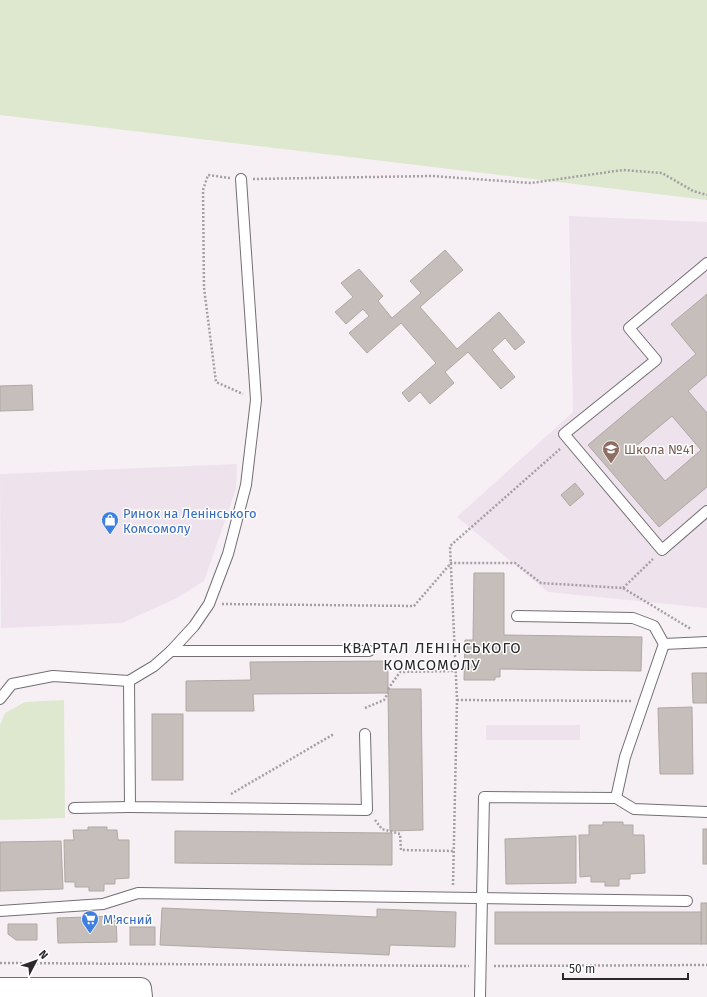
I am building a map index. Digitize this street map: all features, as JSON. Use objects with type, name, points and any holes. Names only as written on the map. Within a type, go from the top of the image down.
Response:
[{"type":"street","points":[[0,988],[141,988],[142,997]]},
{"type":"lane","points":[[0,699],[12,684],[53,676],[130,680],[154,666],[171,651],[194,626],[209,604],[228,554],[246,485],[256,400],[241,179]]},
{"type":"lane","points":[[707,263],[629,328],[656,360],[564,434],[662,550],[707,511]]},
{"type":"lane","points":[[517,616],[633,618],[654,626],[664,644],[625,758],[616,798]]},
{"type":"lane","points":[[664,644],[707,642]]},
{"type":"lane","points":[[171,651],[369,651]]},
{"type":"lane","points":[[130,680],[130,807]]},
{"type":"lane","points":[[74,808],[130,807],[367,810],[365,734]]},
{"type":"lane","points":[[480,997],[484,797],[616,798],[634,810],[707,812]]},
{"type":"lane","points":[[0,911],[103,904],[138,893],[687,901]]},
{"type":"path","points":[[256,400],[216,382],[204,288],[203,190],[208,175],[241,179],[432,176],[531,183],[623,170],[662,173],[692,190],[707,195]]},
{"type":"path","points":[[453,897],[457,700],[450,546],[570,441]]},
{"type":"path","points":[[623,588],[652,559]]},
{"type":"path","points":[[209,604],[414,606],[451,563],[515,563],[541,583],[623,588],[694,631]]},
{"type":"path","points":[[388,689],[400,672],[456,671]]},
{"type":"path","points":[[365,708],[384,700],[388,693]]},
{"type":"path","points":[[457,700],[645,701]]},
{"type":"path","points":[[208,808],[334,734]]},
{"type":"path","points":[[367,810],[382,829],[400,834],[401,850],[454,851]]},
{"type":"path","points":[[0,963],[481,966],[707,965]]},
{"type":"shaded area","name":"Школа №41","points":[[569,216],[707,222],[707,608],[548,592],[457,517],[573,412]]},
{"type":"shaded area","name":"Ринок на Ленінського Комсомолу","points":[[237,464],[236,489],[204,581],[177,598],[122,623],[1,628],[0,474]]},
{"type":"shaded area","points":[[486,725],[580,725],[580,740],[486,740]]},
{"type":"green space","points":[[0,0],[707,0],[707,200],[0,115]]},
{"type":"green space","points":[[64,700],[65,818],[0,820],[0,725],[5,713],[25,702]]},
{"type":"building","points":[[445,250],[463,270],[420,307],[457,349],[499,312],[525,342],[515,350],[505,338],[492,350],[515,377],[501,389],[468,352],[445,372],[454,383],[430,404],[420,392],[409,402],[402,393],[436,363],[401,323],[367,353],[349,333],[369,316],[363,309],[346,324],[335,312],[353,297],[341,283],[359,269],[383,296],[378,301],[392,318],[421,293],[410,281]]},
{"type":"building","points":[[707,294],[707,375],[688,391],[707,413],[707,487],[659,527],[588,445],[696,354],[671,324]],"holes":[[[672,416],[701,450],[665,481],[636,446]]]},
{"type":"building","points":[[32,385],[33,410],[0,411],[0,386]]},
{"type":"building","points":[[575,483],[584,494],[570,506],[561,495]]},
{"type":"building","points":[[474,573],[504,573],[504,635],[642,637],[641,671],[500,669],[500,677],[495,677],[495,680],[464,680],[465,640],[473,640]]},
{"type":"building","points":[[388,661],[388,693],[253,694],[254,711],[186,711],[186,681],[251,680],[250,662]]},
{"type":"building","points":[[692,673],[707,673],[707,703],[693,703]]},
{"type":"building","points":[[388,689],[421,689],[423,830],[390,831]]},
{"type":"building","points":[[692,707],[693,774],[660,774],[658,708]]},
{"type":"building","points":[[152,714],[183,714],[183,780],[152,780]]},
{"type":"building","points":[[603,822],[623,822],[623,825],[633,825],[633,835],[644,835],[645,873],[630,874],[630,879],[619,879],[619,886],[605,886],[605,882],[591,882],[591,876],[580,877],[579,835],[589,835],[589,825],[603,825]]},
{"type":"building","points":[[88,827],[107,827],[107,830],[117,830],[118,840],[129,840],[129,878],[115,879],[115,884],[104,884],[104,891],[89,891],[89,887],[75,887],[75,882],[65,882],[64,840],[74,840],[73,830],[88,830]]},
{"type":"building","points":[[703,829],[707,829],[707,864],[703,864]]},
{"type":"building","points":[[175,831],[392,833],[392,865],[175,863]]},
{"type":"building","points":[[576,836],[576,883],[506,884],[505,839]]},
{"type":"building","points":[[61,841],[63,889],[0,891],[0,842]]},
{"type":"building","points":[[701,903],[707,903],[707,944],[701,944]]},
{"type":"building","points":[[162,908],[377,917],[377,909],[456,912],[455,947],[390,945],[389,955],[160,945]]},
{"type":"building","points":[[495,912],[701,912],[701,944],[495,944]]},
{"type":"building","points":[[116,916],[117,942],[58,943],[57,918]]},
{"type":"building","points":[[8,924],[37,924],[37,940],[16,940],[8,934]]},
{"type":"building","points":[[130,927],[155,927],[155,945],[130,945]]},
{"type":"place","name":"Школа №41","points":[[611,464]]},
{"type":"place","name":"Ринок на Ленінського Комсомолу","points":[[110,535]]},
{"type":"place","name":"М'ясний","points":[[90,934]]},
{"type":"district","name":"КВАРТАЛ ЛЕНІНСЬКОГО КОМСОМОЛУ","points":[[432,656]]}]
